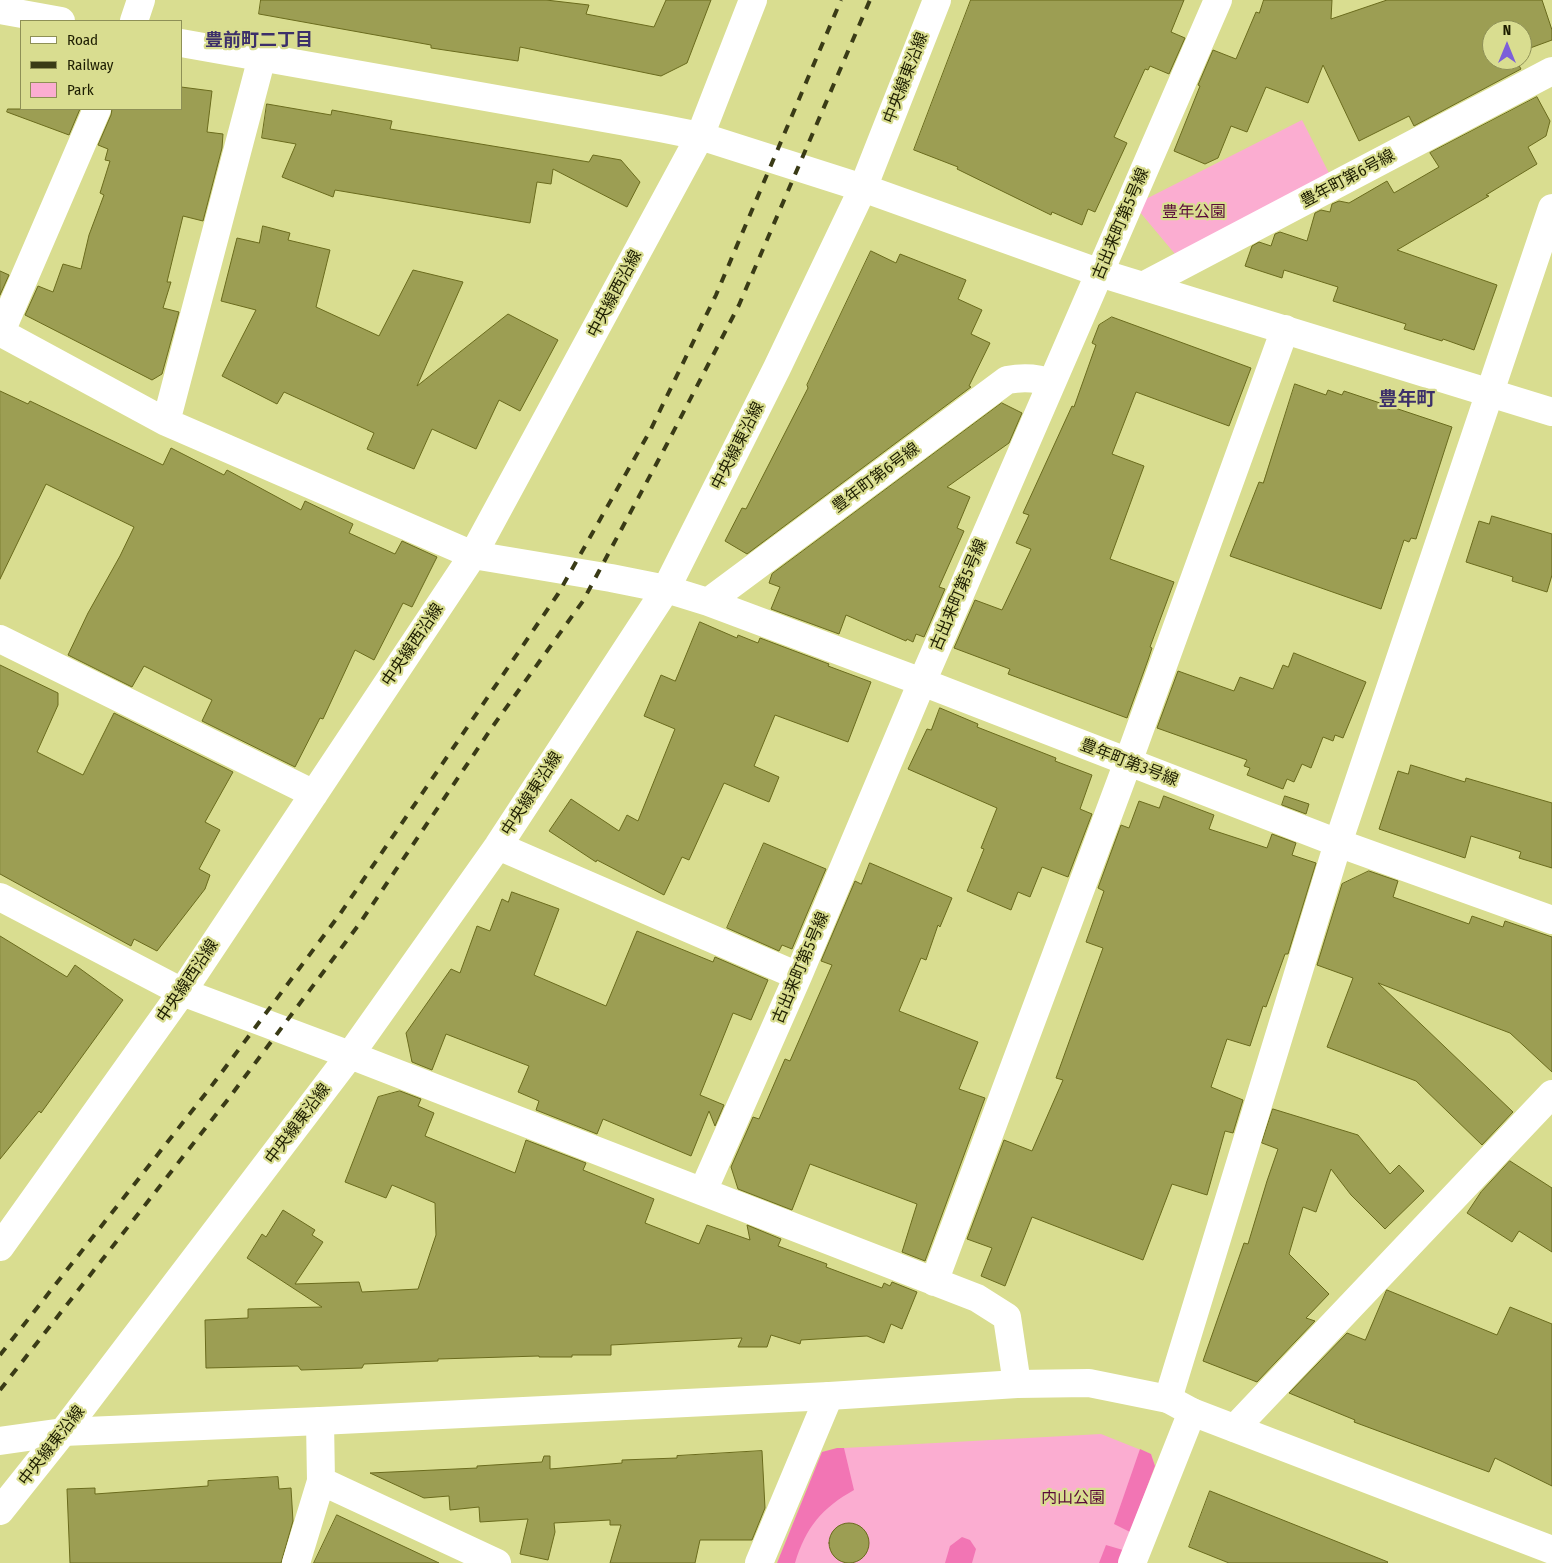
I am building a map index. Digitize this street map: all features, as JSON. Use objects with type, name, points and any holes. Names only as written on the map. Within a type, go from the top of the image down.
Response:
[{"type":"street","points":[[134,20],[141,0]]},
{"type":"street","name":"中央線西沿線","points":[[0,1247],[182,992],[473,555],[700,136],[753,0]]},
{"type":"street","name":"中央線東沿線","points":[[0,1511],[63,1432],[350,1055],[498,846],[666,589],[781,360],[863,188],[937,0]]},
{"type":"street","name":"古出来町第5号線","points":[[703,1191],[798,976],[1051,382],[1218,0]]},
{"type":"street","points":[[0,10],[55,20]]},
{"type":"street","points":[[182,43],[700,136],[863,188],[1100,273],[1552,412]]},
{"type":"street","points":[[166,422],[262,57]]},
{"type":"street","name":"豊年町第6号線","points":[[1143,286],[1552,71]]},
{"type":"street","points":[[0,333],[97,110]]},
{"type":"street","points":[[1132,1563],[1180,1405],[1338,843],[1552,208]]},
{"type":"street","points":[[934,1282],[1128,762],[1285,329]]},
{"type":"street","name":"豊年町第3号線","points":[[0,333],[166,422],[473,555],[611,578],[666,589],[708,602],[922,682],[1338,843],[1552,920]]},
{"type":"street","name":"豊年町第6号線","points":[[708,602],[1007,380],[1022,377],[1039,378],[1051,382]]},
{"type":"street","points":[[0,639],[314,794]]},
{"type":"street","points":[[498,846],[798,976]]},
{"type":"street","points":[[0,897],[182,992],[350,1055],[977,1298],[1007,1317],[1017,1384]]},
{"type":"street","points":[[1235,1428],[1552,1094]]},
{"type":"street","points":[[3,1441],[63,1432],[829,1396],[1017,1384],[1089,1384],[1180,1405],[1552,1550]]},
{"type":"street","points":[[759,1563],[829,1396]]},
{"type":"street","points":[[296,1563],[321,1481],[320,1421]]},
{"type":"street","points":[[321,1481],[497,1563]]},
{"type":"green space","name":"豊年公園","points":[[1302,120],[1333,181],[1180,260],[1134,205]]},
{"type":"green space","name":"内山公園","points":[[1101,1434],[1151,1454],[1155,1466],[1118,1563],[777,1563],[822,1452],[844,1448]]},
{"type":"shaded area","points":[[844,1448],[854,1490],[833,1504],[817,1520],[804,1539],[795,1563],[777,1563],[822,1452]]},
{"type":"shaded area","points":[[1140,1449],[1151,1454],[1155,1466],[1130,1532],[1114,1524]]},
{"type":"shaded area","points":[[962,1537],[970,1540],[976,1549],[972,1563],[945,1563],[950,1546]]},
{"type":"shaded area","points":[[1106,1545],[1123,1550],[1118,1563],[1099,1563]]},
{"type":"building","points":[[261,0],[546,0],[589,5],[586,14],[654,27],[666,0],[711,0],[687,63],[661,76],[520,47],[518,61],[431,48],[431,45],[259,14]]},
{"type":"building","points":[[971,0],[1184,0],[1171,32],[1185,38],[1169,74],[1150,66],[1148,70],[1145,69],[1114,137],[1127,143],[1095,212],[1088,209],[1082,225],[1052,212],[1051,215],[957,169],[958,167],[914,150]]},
{"type":"building","points":[[1264,0],[1332,0],[1331,19],[1387,0],[1542,0],[1552,30],[1552,40],[1532,47],[1532,20],[1482,20],[1482,70],[1519,70],[1414,126],[1409,116],[1359,141],[1323,65],[1308,103],[1266,87],[1247,132],[1231,126],[1218,158],[1205,164],[1174,151],[1213,50],[1236,59],[1256,12],[1259,13]]},
{"type":"building","points":[[182,87],[212,91],[207,132],[223,134],[222,148],[203,221],[183,216],[167,282],[171,282],[163,308],[179,312],[162,374],[152,380],[25,315],[38,286],[53,292],[63,264],[81,269],[89,235],[104,195],[100,193],[110,161],[105,160],[108,149],[98,145],[112,110],[182,110]]},
{"type":"building","points":[[1537,97],[1550,121],[1546,136],[1528,147],[1537,164],[1486,195],[1489,196],[1397,250],[1497,285],[1474,350],[1443,339],[1442,341],[1404,329],[1406,324],[1333,301],[1338,287],[1284,270],[1282,278],[1245,266],[1252,246],[1259,242],[1271,246],[1275,234],[1280,232],[1307,241],[1315,213],[1321,210],[1330,212],[1332,204],[1339,201],[1349,203],[1387,181],[1394,193],[1439,167],[1430,153]]},
{"type":"building","points":[[267,104],[331,115],[332,110],[392,121],[390,129],[589,162],[593,155],[621,160],[640,182],[627,207],[553,169],[551,184],[537,182],[530,223],[335,190],[333,197],[282,177],[296,144],[262,138]]},
{"type":"building","points":[[8,109],[80,110],[69,135],[7,112]]},
{"type":"building","points":[[263,226],[290,233],[288,240],[330,250],[316,307],[379,336],[413,270],[463,282],[417,386],[508,314],[558,340],[520,411],[499,400],[476,449],[432,429],[414,469],[367,449],[374,433],[284,392],[277,404],[222,376],[256,310],[221,301],[237,238],[259,243]]},
{"type":"building","points":[[871,251],[896,263],[900,254],[966,280],[958,299],[982,310],[971,334],[990,343],[969,386],[971,387],[747,554],[725,541],[742,508],[746,509],[808,388],[807,385]]},
{"type":"building","points":[[0,271],[9,275],[0,295]]},
{"type":"building","points":[[1112,317],[1251,368],[1229,426],[1136,392],[1112,454],[1144,466],[1110,559],[1174,582],[1127,718],[1008,674],[1010,669],[954,648],[975,600],[1002,610],[1031,549],[1016,543],[1029,515],[1023,513],[1072,406],[1074,407],[1096,345],[1092,343],[1099,325]]},
{"type":"building","points":[[1295,384],[1326,395],[1328,390],[1342,395],[1344,391],[1452,427],[1416,539],[1411,538],[1409,542],[1404,540],[1381,609],[1230,556],[1259,482],[1263,483]]},
{"type":"building","points":[[0,391],[28,404],[30,401],[163,465],[171,448],[224,475],[227,470],[301,510],[305,501],[353,524],[349,533],[395,554],[402,541],[437,557],[412,607],[403,603],[374,660],[355,650],[323,719],[320,718],[295,767],[202,721],[212,700],[144,666],[132,687],[68,655],[134,527],[46,484],[0,579]]},
{"type":"building","points":[[1002,403],[1022,413],[1009,443],[947,487],[970,497],[957,528],[964,531],[939,587],[945,589],[924,637],[916,634],[913,642],[907,639],[906,641],[846,615],[839,634],[771,609],[780,587],[769,583],[772,574]]},
{"type":"building","points":[[1492,516],[1552,534],[1552,575],[1547,592],[1512,581],[1513,577],[1466,562],[1479,521],[1489,524]]},
{"type":"building","points":[[700,622],[737,638],[738,635],[758,643],[760,638],[871,682],[848,742],[775,715],[754,766],[779,777],[769,802],[724,783],[689,860],[682,857],[664,895],[597,860],[596,862],[549,831],[571,799],[619,831],[627,815],[638,821],[675,729],[644,716],[661,675],[675,681]]},
{"type":"building","points":[[1294,653],[1366,682],[1343,738],[1335,735],[1333,741],[1323,737],[1311,768],[1302,764],[1294,782],[1287,779],[1283,789],[1247,775],[1250,768],[1244,766],[1247,760],[1157,728],[1178,671],[1234,691],[1240,677],[1273,689],[1283,665],[1288,667]]},
{"type":"building","points":[[0,665],[58,693],[58,705],[37,752],[83,775],[114,713],[233,772],[205,822],[220,830],[199,869],[210,875],[205,889],[157,951],[134,939],[131,946],[0,874]]},
{"type":"building","points":[[940,708],[978,724],[977,727],[1056,758],[1055,761],[1092,775],[1080,809],[1092,814],[1068,877],[1042,867],[1030,897],[1018,892],[1011,910],[967,891],[984,849],[981,848],[997,808],[908,769],[927,729],[931,730]]},
{"type":"building","points":[[1411,765],[1465,782],[1466,778],[1552,803],[1552,868],[1519,858],[1521,852],[1471,836],[1465,858],[1379,829],[1398,771],[1408,774]]},
{"type":"building","points":[[1164,796],[1214,815],[1209,829],[1267,848],[1272,834],[1296,843],[1292,855],[1316,863],[1288,954],[1285,954],[1266,1007],[1263,1006],[1250,1046],[1227,1039],[1211,1087],[1243,1100],[1233,1133],[1225,1131],[1207,1195],[1172,1184],[1143,1260],[1032,1217],[1005,1286],[981,1276],[992,1248],[967,1239],[1004,1140],[1032,1151],[1063,1080],[1056,1078],[1103,948],[1086,942],[1104,891],[1098,888],[1121,825],[1129,828],[1139,801],[1159,808]]},
{"type":"building","points":[[1285,796],[1309,804],[1306,814],[1282,805]]},
{"type":"building","points":[[764,843],[826,869],[792,949],[782,945],[779,951],[727,928]]},
{"type":"building","points":[[870,863],[952,898],[940,927],[938,925],[926,960],[921,958],[899,1011],[978,1042],[959,1089],[985,1098],[925,1261],[902,1252],[917,1204],[810,1164],[792,1210],[738,1189],[731,1167],[753,1117],[759,1119],[785,1059],[790,1061],[832,965],[821,961],[855,881],[861,884]]},
{"type":"building","points":[[1369,871],[1398,881],[1393,897],[1469,924],[1472,916],[1503,927],[1505,921],[1552,937],[1552,1072],[1510,1033],[1378,983],[1513,1112],[1482,1145],[1416,1081],[1327,1047],[1353,978],[1317,965],[1342,884]]},
{"type":"building","points":[[512,892],[559,909],[534,975],[606,1006],[637,931],[713,962],[715,957],[768,980],[751,1020],[733,1013],[700,1095],[724,1105],[715,1126],[709,1111],[691,1156],[603,1119],[597,1134],[536,1110],[539,1101],[518,1092],[529,1066],[446,1034],[432,1070],[412,1062],[406,1033],[451,969],[460,973],[477,926],[490,931],[502,899],[508,902]]},
{"type":"building","points":[[0,936],[67,977],[75,965],[123,1000],[41,1113],[39,1111],[0,1159]]},
{"type":"building","points":[[400,1091],[421,1099],[418,1106],[434,1113],[425,1136],[515,1173],[526,1140],[586,1163],[583,1170],[654,1199],[645,1223],[699,1244],[707,1225],[750,1240],[747,1225],[781,1239],[778,1246],[827,1264],[826,1267],[882,1288],[884,1283],[890,1286],[892,1282],[917,1292],[902,1329],[891,1324],[884,1343],[867,1336],[801,1340],[800,1344],[771,1335],[767,1347],[738,1347],[742,1338],[611,1345],[611,1355],[438,1359],[438,1361],[364,1364],[362,1368],[301,1370],[298,1366],[206,1368],[205,1320],[248,1318],[248,1309],[322,1307],[247,1258],[262,1234],[266,1237],[283,1210],[315,1230],[312,1235],[323,1242],[295,1284],[359,1282],[362,1292],[418,1289],[436,1235],[435,1203],[392,1185],[386,1198],[345,1182],[378,1097]]},
{"type":"building","points":[[1273,1109],[1358,1135],[1390,1174],[1399,1165],[1424,1191],[1385,1229],[1351,1195],[1331,1169],[1316,1212],[1303,1207],[1289,1254],[1329,1294],[1306,1318],[1315,1321],[1257,1382],[1203,1361],[1244,1243],[1248,1244],[1278,1149],[1262,1143]]},
{"type":"building","points":[[1510,1161],[1552,1188],[1552,1252],[1519,1231],[1512,1242],[1467,1213],[1481,1192]]},
{"type":"building","points":[[1387,1290],[1497,1335],[1510,1307],[1552,1324],[1552,1486],[1495,1458],[1489,1472],[1354,1422],[1355,1420],[1289,1393],[1347,1333],[1365,1340]]},
{"type":"building","points":[[762,1451],[765,1508],[752,1540],[700,1540],[695,1563],[610,1563],[621,1525],[610,1525],[610,1520],[554,1523],[555,1532],[548,1560],[520,1554],[528,1519],[480,1522],[479,1507],[450,1510],[449,1496],[424,1498],[370,1473],[477,1468],[477,1466],[542,1462],[544,1456],[550,1456],[550,1469],[622,1463],[622,1460],[677,1458],[677,1456]]},
{"type":"building","points":[[278,1477],[279,1489],[291,1488],[293,1521],[281,1563],[70,1563],[67,1489],[95,1488],[95,1494],[208,1486],[208,1481]]},
{"type":"building","points":[[1210,1491],[1388,1562],[1229,1563],[1189,1547]]},
{"type":"building","points":[[337,1515],[439,1563],[314,1563]]},
{"type":"building","points":[[845,1523],[853,1523],[860,1526],[866,1532],[869,1543],[866,1554],[860,1560],[853,1563],[845,1563],[838,1560],[832,1554],[829,1547],[829,1539],[832,1532],[838,1526]]},
{"type":"railway","points":[[0,1355],[210,1088],[340,914],[558,594],[650,431],[716,295],[841,0]]},
{"type":"railway","points":[[0,1390],[229,1098],[360,923],[493,726],[583,601],[739,305],[870,0]]},
{"type":"district","name":"豊前町二丁目","points":[[259,41]]},
{"type":"district","name":"豊年町","points":[[1407,400]]}]
